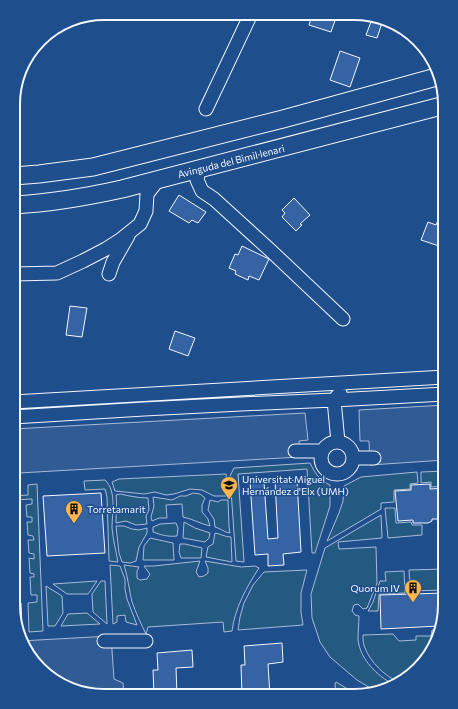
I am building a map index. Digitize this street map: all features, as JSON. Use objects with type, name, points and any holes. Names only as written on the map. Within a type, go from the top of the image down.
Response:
[{"type":"main road","points":[[20,176],[93,167],[290,117],[434,78]]},
{"type":"main road","name":"Avinguda del Bimil·lenari","points":[[20,204],[57,201],[122,189],[438,107]]},
{"type":"street","points":[[206,109],[248,20]]},
{"type":"street","points":[[200,169],[197,180],[202,191],[259,240],[343,319]]},
{"type":"street","points":[[20,274],[57,273],[106,249],[120,240],[140,224],[146,211],[147,194],[158,180]]},
{"type":"street","points":[[109,274],[113,262],[130,231]]},
{"type":"street","points":[[20,402],[438,377]]},
{"type":"street","points":[[334,400],[342,390],[354,383]]},
{"type":"street","points":[[298,386],[327,393],[334,400],[338,442]]},
{"type":"street","points":[[20,417],[438,394]]},
{"type":"street","points":[[333,442],[338,442],[347,445],[350,449],[353,462],[348,470],[339,474],[334,474],[325,470],[320,461],[320,456],[324,447],[333,442]]},
{"type":"street","points":[[295,451],[322,451]]},
{"type":"street","points":[[353,458],[374,458]]},
{"type":"street","points":[[104,640],[146,642]]},
{"type":"shaded area","points":[[438,405],[438,460],[370,465],[369,441],[360,441],[359,410]]},
{"type":"shaded area","points":[[305,413],[308,440],[299,441],[300,457],[20,473],[20,429]]},
{"type":"shaded area","points":[[310,463],[318,476],[330,485],[330,506],[315,553],[312,553],[307,469],[238,474],[244,562],[236,561],[230,476],[234,468]]},
{"type":"shaded area","points":[[438,471],[438,486],[431,487],[431,482],[421,483],[421,472]]},
{"type":"shaded area","points":[[417,472],[418,483],[410,484],[410,489],[394,490],[394,502],[381,503],[381,509],[327,541],[343,501],[344,486],[361,477]]},
{"type":"shaded area","points":[[226,474],[229,496],[214,496],[202,490],[190,489],[166,495],[155,492],[144,494],[115,491],[112,482],[119,479]]},
{"type":"shaded area","points":[[105,480],[109,485],[112,496],[112,528],[118,562],[109,561],[107,497],[105,489],[85,490],[84,481]]},
{"type":"shaded area","points":[[37,484],[43,631],[29,632],[28,603],[37,602],[37,595],[31,595],[30,577],[34,577],[34,574],[30,573],[29,558],[34,559],[34,554],[29,553],[28,540],[34,540],[33,536],[28,535],[27,522],[32,522],[32,517],[27,517],[26,505],[32,504],[32,499],[20,500],[20,496],[28,495],[28,485]]},
{"type":"shaded area","points":[[193,493],[200,494],[205,498],[202,505],[202,512],[208,519],[210,526],[183,517],[182,504],[166,505],[167,518],[159,518],[152,521],[151,517],[154,506],[153,497],[172,500],[180,496],[186,496]]},
{"type":"shaded area","points":[[120,494],[148,498],[149,510],[146,516],[147,524],[136,525],[126,521],[116,523],[116,495]]},
{"type":"shaded area","points":[[210,500],[218,502],[221,500],[228,500],[230,533],[215,527],[214,519],[208,510]]},
{"type":"shaded area","points":[[385,508],[395,508],[396,523],[411,522],[412,525],[422,525],[422,535],[388,538]]},
{"type":"shaded area","points":[[381,515],[382,538],[338,542],[339,549],[376,547],[377,583],[367,608],[363,609],[358,604],[354,605],[352,611],[355,615],[359,616],[358,639],[362,654],[370,666],[381,677],[389,682],[386,683],[369,687],[357,680],[330,657],[320,642],[312,618],[311,594],[325,548]]},
{"type":"shaded area","points":[[184,522],[195,528],[210,533],[209,538],[205,542],[183,538]]},
{"type":"shaded area","points":[[176,523],[178,528],[177,536],[165,536],[153,532],[153,527],[160,524]]},
{"type":"shaded area","points":[[116,526],[124,526],[139,530],[147,528],[147,533],[139,547],[136,561],[130,563],[122,562],[119,553]]},
{"type":"shaded area","points":[[215,533],[231,537],[232,562],[206,557],[208,547],[213,544]]},
{"type":"shaded area","points":[[150,538],[173,543],[174,560],[143,560],[144,546]]},
{"type":"shaded area","points":[[180,544],[202,548],[201,558],[181,558],[179,552]]},
{"type":"shaded area","points":[[200,561],[196,572],[199,577],[208,573],[208,568],[205,561],[241,567],[255,566],[259,568],[242,598],[233,623],[232,631],[224,632],[223,622],[148,627],[146,634],[132,602],[124,565],[139,567],[137,571],[137,578],[140,580],[147,579],[150,574],[144,566]]},
{"type":"shaded area","points":[[110,565],[120,566],[125,579],[127,599],[137,625],[126,622],[125,615],[117,616],[117,622],[113,624]]},
{"type":"shaded area","points":[[438,569],[438,590],[410,591],[409,570]]},
{"type":"shaded area","points":[[307,570],[301,593],[303,625],[238,630],[244,603],[253,585],[264,572]]},
{"type":"shaded area","points":[[404,571],[405,593],[379,594],[378,611],[368,611],[373,602],[380,581],[386,581],[385,572]]},
{"type":"shaded area","points":[[97,581],[88,594],[67,594],[53,584]]},
{"type":"shaded area","points":[[101,581],[105,581],[107,624],[93,612],[92,594]]},
{"type":"shaded area","points":[[46,586],[62,596],[63,613],[55,626],[48,626]]},
{"type":"shaded area","points":[[87,613],[100,624],[61,626],[68,614]]},
{"type":"shaded area","points":[[432,630],[434,630],[427,647],[414,665],[393,679],[374,664],[363,643],[363,635],[393,634],[399,641],[416,640],[416,636],[431,636]]},
{"type":"shaded area","points":[[111,636],[114,679],[123,683],[124,689],[93,688],[72,683],[62,678],[44,665],[28,641]]},
{"type":"shaded area","points":[[336,682],[348,689],[335,689]]},
{"type":"building","points":[[310,20],[335,20],[331,32],[309,25]]},
{"type":"building","points":[[371,22],[381,25],[377,38],[366,35]]},
{"type":"building","points":[[340,51],[360,58],[350,87],[330,80]]},
{"type":"building","points":[[179,195],[206,212],[198,223],[192,220],[189,223],[169,211]]},
{"type":"building","points":[[294,198],[310,215],[300,224],[302,225],[296,231],[282,217],[285,213],[282,210]]},
{"type":"building","points":[[438,220],[438,246],[421,240],[428,222],[436,225]]},
{"type":"building","points":[[242,246],[269,259],[259,280],[249,276],[248,280],[235,274],[236,271],[229,268],[235,254],[238,255]]},
{"type":"building","points":[[70,306],[87,308],[82,337],[66,335]]},
{"type":"building","points":[[175,331],[195,338],[188,356],[169,349]]},
{"type":"building","points":[[297,480],[301,552],[283,554],[284,565],[268,566],[268,554],[255,555],[250,482],[264,482],[268,539],[278,538],[275,481]]},
{"type":"building","points":[[430,484],[430,489],[438,488],[438,519],[432,519],[432,521],[428,523],[413,523],[413,520],[398,521],[395,491],[411,490],[411,485]]},
{"type":"building","name":"Torretamarit","points":[[101,493],[105,553],[47,556],[43,496]]},
{"type":"building","name":"Quorum IV","points":[[438,593],[438,611],[435,626],[381,629],[380,595]]},
{"type":"building","points":[[21,603],[22,620],[20,611]]},
{"type":"building","points":[[282,643],[283,662],[268,664],[270,689],[242,689],[241,665],[245,665],[244,646]]},
{"type":"building","points":[[192,650],[193,667],[176,668],[177,689],[154,689],[153,670],[158,670],[157,653]]},
{"type":"place","name":"Universitat Miguel Hernández d'Elx (UMH)","points":[[229,500]]},
{"type":"place","name":"Torretamarit","points":[[74,524]]},
{"type":"place","name":"Quorum IV","points":[[413,603]]}]
